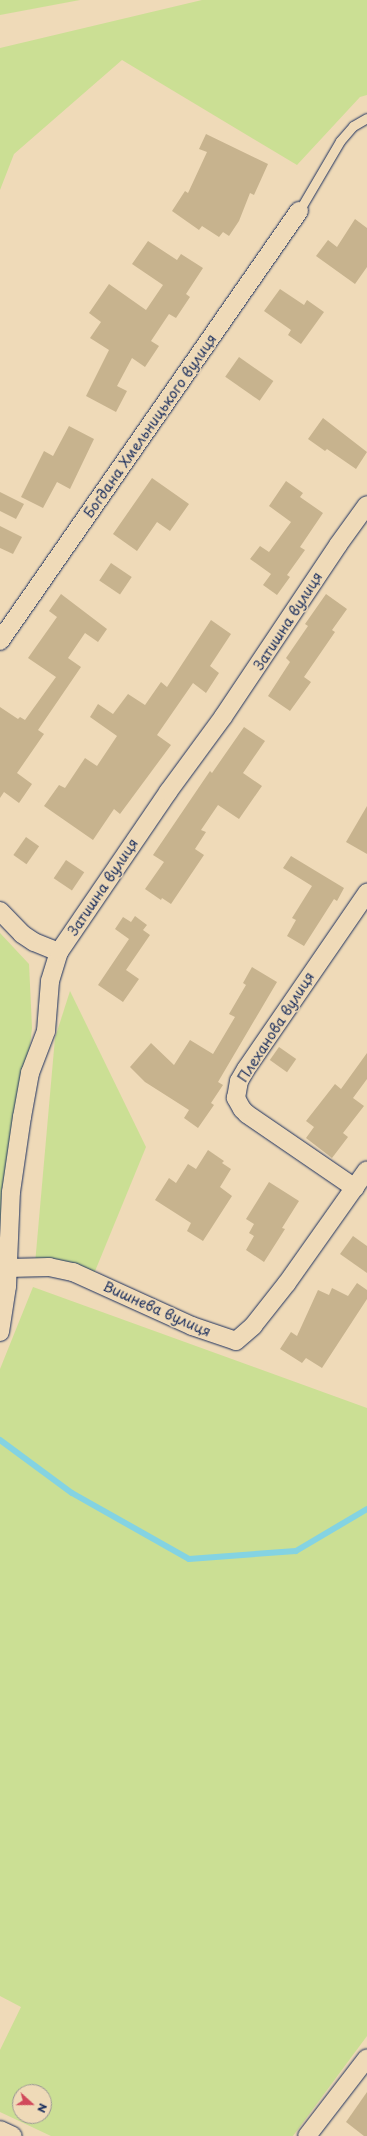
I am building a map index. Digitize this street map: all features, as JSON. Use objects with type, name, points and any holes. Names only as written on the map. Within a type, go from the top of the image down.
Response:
[{"type":"street","name":"Богдана Хмельницького вулиця","points":[[0,641],[299,211]]},
{"type":"street","name":"Затишна вулиця","points":[[0,1332],[8,1268],[11,1192],[25,1097],[30,1073],[46,1031],[50,981],[59,952],[168,792],[228,711],[338,545],[367,505]]},
{"type":"street","name":"Плеханова вулиця","points":[[355,1188],[247,1114],[236,1098],[239,1081],[246,1069],[367,893]]},
{"type":"street","points":[[0,911],[22,934],[34,942],[59,952]]},
{"type":"street","name":"Вишнева вулиця","points":[[8,1268],[49,1267],[73,1272],[192,1326],[236,1341],[264,1313],[311,1252],[367,1170]]},
{"type":"street","points":[[307,2136],[367,2058]]},
{"type":"street","points":[[0,2130],[13,2136]]},
{"type":"lane","points":[[299,211],[340,141],[353,126],[367,118]]},
{"type":"green space","points":[[0,0],[80,0],[0,15]]},
{"type":"green space","points":[[202,0],[367,0],[367,95],[360,97],[297,165],[122,60],[14,154],[0,190],[0,48]]},
{"type":"green space","points":[[0,933],[29,964],[32,1028],[3,1285],[0,1293]]},
{"type":"green space","points":[[70,991],[146,1147],[91,1281],[35,1264],[55,1038]]},
{"type":"green space","points":[[33,1287],[367,1408],[367,2036],[293,2136],[51,2136],[26,2124],[52,2124],[52,2084],[12,2084],[12,2118],[0,2112],[0,2050],[21,2007],[0,1996],[0,1369]]},
{"type":"building","points":[[206,134],[268,164],[254,195],[250,193],[239,221],[229,236],[223,232],[219,237],[202,226],[199,230],[172,211],[185,191],[188,193],[207,152],[199,149]]},
{"type":"building","points":[[355,219],[367,228],[367,267],[355,284],[316,256],[328,240],[337,247]]},
{"type":"building","points":[[148,241],[177,260],[181,254],[203,268],[186,294],[190,297],[176,318],[169,314],[151,341],[159,346],[145,367],[132,358],[117,386],[127,391],[116,412],[86,396],[109,350],[90,338],[101,322],[89,313],[109,284],[146,310],[163,285],[132,264]]},
{"type":"building","points":[[280,289],[304,305],[307,300],[324,312],[301,344],[288,335],[291,330],[264,311]]},
{"type":"building","points":[[239,357],[273,381],[260,401],[225,377]]},
{"type":"building","points":[[323,418],[367,452],[356,469],[327,449],[325,451],[308,439]]},
{"type":"building","points":[[69,426],[94,439],[70,489],[57,482],[43,508],[21,497],[44,451],[53,456]]},
{"type":"building","points":[[152,478],[189,504],[170,531],[157,522],[137,551],[113,534]]},
{"type":"building","points":[[286,481],[303,493],[300,497],[323,513],[300,547],[305,550],[287,575],[290,577],[277,595],[263,585],[271,574],[250,559],[260,546],[269,552],[291,522],[269,506]]},
{"type":"building","points":[[0,492],[24,504],[16,519],[0,511]]},
{"type":"building","points":[[0,526],[22,537],[13,554],[0,548]]},
{"type":"building","points":[[111,563],[132,577],[120,594],[99,580]]},
{"type":"building","points":[[61,594],[107,629],[98,642],[85,633],[68,658],[81,667],[38,730],[44,734],[17,773],[32,784],[19,803],[4,792],[0,798],[0,707],[18,719],[20,717],[25,720],[56,677],[28,658],[57,617],[49,611]]},
{"type":"building","points":[[326,594],[347,609],[332,630],[335,632],[304,677],[311,682],[290,711],[268,696],[290,662],[286,658],[308,626],[305,624]]},
{"type":"building","points":[[211,620],[231,634],[210,666],[219,673],[206,693],[193,683],[157,735],[171,745],[120,814],[114,809],[93,840],[44,806],[59,785],[65,788],[85,758],[97,766],[117,736],[90,717],[98,704],[113,714],[128,694],[145,705],[161,682],[167,687]]},
{"type":"building","points":[[244,727],[265,741],[243,773],[262,786],[239,819],[218,805],[201,830],[206,832],[195,849],[204,855],[171,904],[162,898],[161,900],[145,889],[164,862],[153,855],[210,771],[212,773]]},
{"type":"building","points":[[367,806],[367,854],[346,842]]},
{"type":"building","points":[[26,837],[39,846],[26,864],[13,855]]},
{"type":"building","points":[[291,856],[344,888],[337,901],[334,899],[304,946],[287,936],[296,920],[292,918],[312,886],[283,868]]},
{"type":"building","points":[[66,860],[84,872],[72,891],[54,878]]},
{"type":"building","points":[[135,916],[147,925],[143,930],[150,935],[126,970],[139,979],[123,1002],[98,985],[129,939],[115,929],[123,917],[131,922]]},
{"type":"building","points":[[252,967],[277,982],[218,1082],[223,1085],[211,1103],[214,1105],[198,1128],[184,1118],[189,1110],[145,1082],[130,1067],[151,1043],[174,1065],[190,1040],[213,1054],[235,1017],[229,1014],[246,985],[243,983]]},
{"type":"building","points":[[279,1047],[296,1059],[287,1072],[270,1060]]},
{"type":"building","points":[[367,1053],[367,1079],[353,1098],[364,1106],[343,1133],[348,1137],[332,1158],[306,1138],[314,1127],[306,1121],[335,1084],[341,1089]]},
{"type":"building","points":[[208,1150],[224,1161],[222,1163],[231,1169],[220,1187],[232,1196],[203,1241],[187,1231],[191,1223],[155,1200],[169,1178],[176,1183],[188,1164],[196,1169]]},
{"type":"building","points":[[269,1182],[299,1201],[282,1228],[285,1229],[264,1262],[246,1250],[254,1236],[249,1233],[254,1224],[246,1219]]},
{"type":"building","points":[[353,1236],[367,1246],[367,1273],[340,1254]]},
{"type":"building","points":[[357,1283],[367,1290],[367,1299],[322,1368],[306,1358],[302,1363],[280,1349],[291,1332],[297,1336],[318,1290],[329,1295],[332,1288],[348,1296]]},
{"type":"building","points":[[367,2092],[367,2136],[364,2136],[346,2122]]},
{"type":"waterway","points":[[0,1440],[72,1493],[189,1559],[296,1551],[367,1509]]}]
